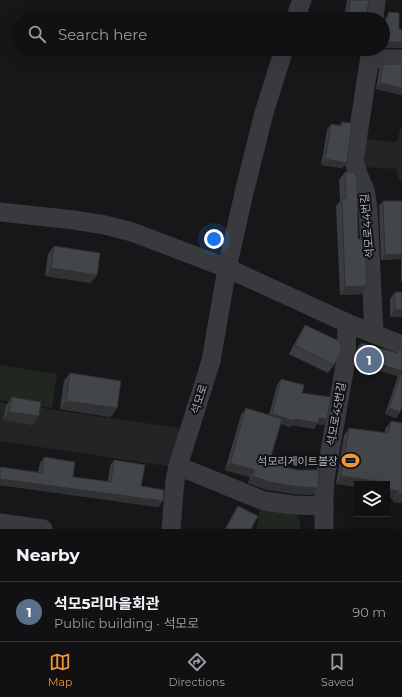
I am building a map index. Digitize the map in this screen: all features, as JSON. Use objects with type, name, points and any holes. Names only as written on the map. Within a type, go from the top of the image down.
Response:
[{"type":"street","points":[[298,12],[302,0]]},
{"type":"street","points":[[375,12],[376,0]]},
{"type":"street","name":"석모로","points":[[171,529],[175,481],[178,466],[212,361],[227,268],[253,157],[282,56]]},
{"type":"street","name":"석모로44번길","points":[[370,56],[354,161],[365,190],[368,208],[374,334]]},
{"type":"street","points":[[383,56],[402,59]]},
{"type":"street","points":[[0,212],[74,220],[126,230],[227,268],[347,324],[402,345]]},
{"type":"street","name":"석모로45번길","points":[[324,529],[325,479],[346,360],[347,324]]},
{"type":"street","points":[[178,466],[264,501],[293,505],[324,506]]},
{"type":"street","points":[[0,523],[43,529]]},
{"type":"shaded area","points":[[402,126],[402,182],[398,180],[397,169],[362,167],[364,139],[395,142],[398,140]]},
{"type":"shaded area","points":[[0,365],[57,374],[52,408],[0,400]]},
{"type":"shaded area","points":[[0,402],[179,428],[173,467],[0,441]]},
{"type":"shaded area","points":[[261,507],[286,511],[295,515],[300,520],[300,529],[256,529]]},
{"type":"building","points":[[350,0],[369,0],[367,12],[349,12]]},
{"type":"building","points":[[390,12],[399,13],[399,29],[402,30],[402,42],[390,42]]},
{"type":"building","points":[[383,64],[402,64],[402,88],[380,83]]},
{"type":"building","points":[[342,122],[352,123],[347,163],[325,159],[331,124],[341,126]]},
{"type":"building","points":[[345,172],[354,172],[357,177],[358,239],[365,239],[367,286],[345,287],[342,198],[346,198]]},
{"type":"building","points":[[383,201],[402,201],[402,254],[385,255]]},
{"type":"building","points":[[54,246],[100,253],[97,275],[51,268]]},
{"type":"building","points":[[395,292],[402,292],[402,310],[395,310]]},
{"type":"building","points":[[305,325],[341,342],[341,352],[334,365],[295,346]]},
{"type":"building","points":[[361,343],[397,353],[399,349],[402,350],[402,371],[361,358]]},
{"type":"building","points":[[402,371],[402,407],[400,412],[389,408]]},
{"type":"building","points":[[70,373],[121,381],[117,408],[66,401]]},
{"type":"building","points":[[281,379],[304,385],[302,393],[331,397],[327,419],[319,418],[318,423],[295,419],[295,421],[272,414]]},
{"type":"building","points":[[12,397],[41,402],[39,416],[9,412]]},
{"type":"building","points":[[246,408],[282,419],[269,463],[297,470],[319,470],[318,488],[299,487],[269,482],[253,476],[255,470],[230,463]]},
{"type":"building","points":[[391,421],[402,423],[402,494],[398,494],[399,491],[390,490],[390,481],[375,481],[341,476],[349,428],[388,433]]},
{"type":"building","points":[[44,457],[75,462],[73,477],[111,482],[114,460],[145,465],[141,486],[164,490],[163,501],[0,479],[0,467],[42,473]]},
{"type":"building","points":[[238,506],[258,516],[251,529],[226,529]]},
{"type":"place","name":"석모5리마을회관","points":[[369,360]]},
{"type":"place","name":"석모리게이트볼장","points":[[351,461]]}]
